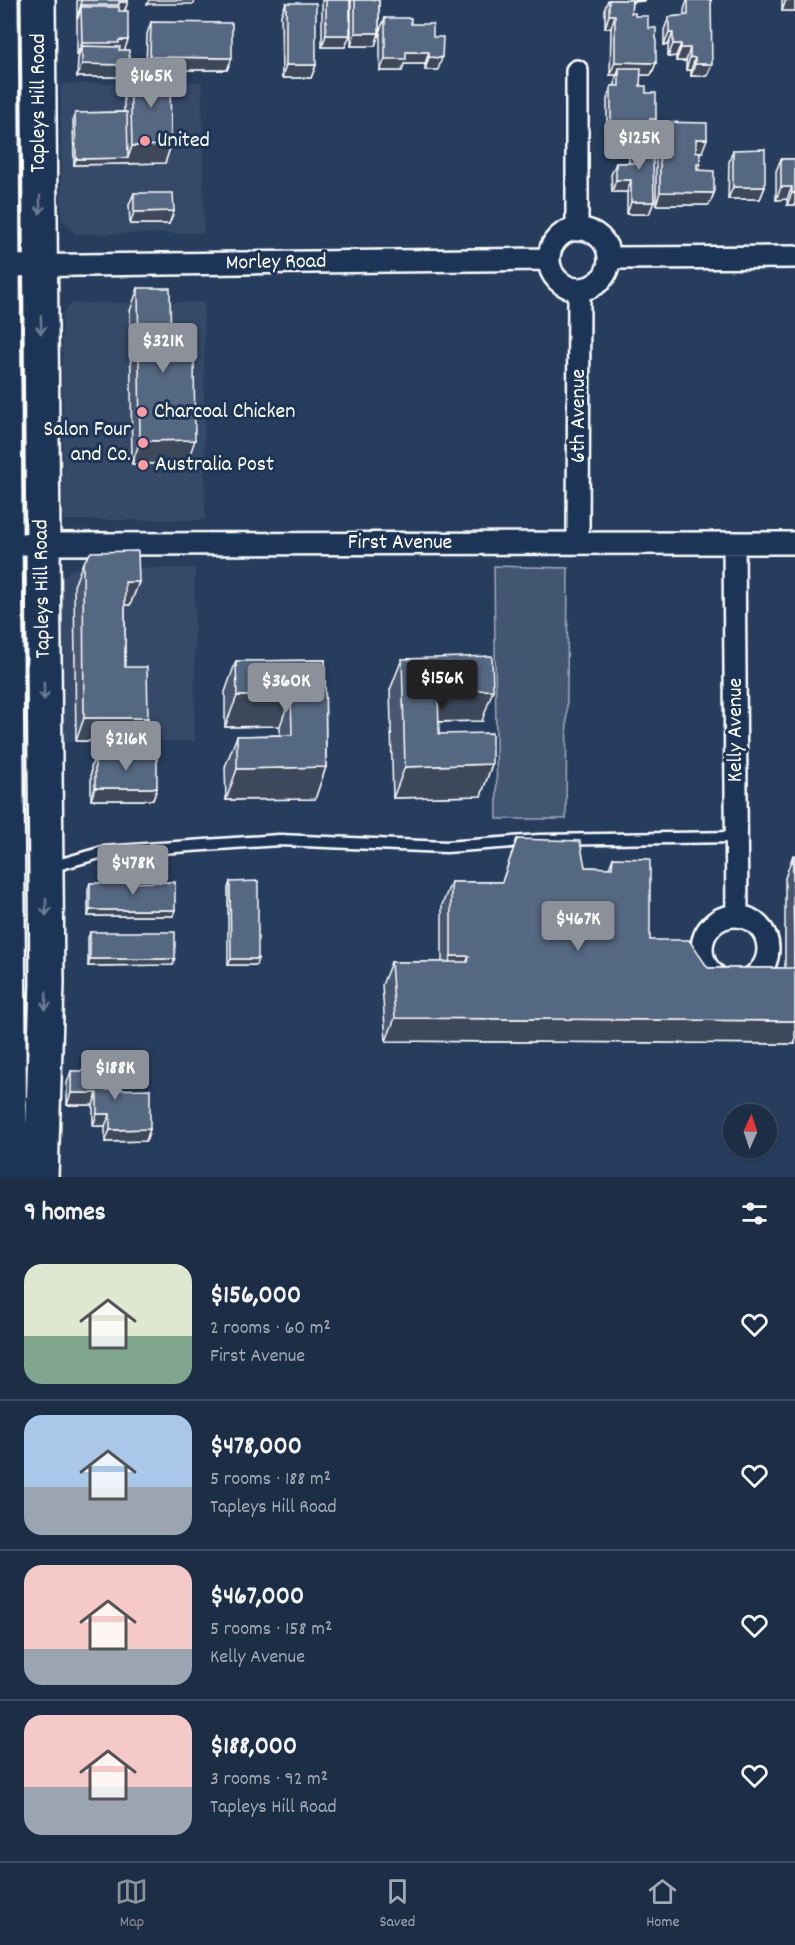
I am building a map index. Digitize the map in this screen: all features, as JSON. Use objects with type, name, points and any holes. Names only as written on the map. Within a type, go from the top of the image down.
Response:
[{"type":"main road","name":"Tapleys Hill Road","points":[[1,0],[2,415],[5,544],[3,611],[4,944],[10,1177]]},
{"type":"main road","name":"Tapleys Hill Road","points":[[38,0],[46,866],[41,1177]]},
{"type":"street","points":[[576,230],[577,71]]},
{"type":"street","points":[[576,230],[591,232],[600,238],[609,258],[608,266],[600,279],[587,288],[579,289],[561,283],[554,276],[549,259],[554,242],[561,235],[576,230]]},
{"type":"street","points":[[609,258],[795,257]]},
{"type":"street","name":"Morley Road","points":[[3,266],[549,259]]},
{"type":"street","name":"6th Avenue","points":[[578,542],[579,289]]},
{"type":"street","name":"Kelly Avenue","points":[[734,543],[737,916]]},
{"type":"street","name":"First Avenue","points":[[5,544],[795,543]]},
{"type":"street","points":[[3,611],[44,611]]},
{"type":"street","points":[[4,944],[46,943]]},
{"type":"lane","points":[[46,866],[103,852],[279,840],[447,848],[539,840],[737,837]]},
{"type":"shaded area","name":"United","points":[[202,82],[204,233],[75,234],[61,219],[61,84]]},
{"type":"shaded area","points":[[204,302],[205,520],[63,520],[62,313],[72,303]]},
{"type":"shaded area","points":[[494,566],[568,568],[566,819],[497,819]]},
{"type":"shaded area","points":[[73,568],[195,568],[195,741],[63,742],[62,578]]},
{"type":"building","points":[[81,0],[128,0],[128,2],[119,2],[119,5],[81,5]]},
{"type":"building","points":[[326,0],[350,0],[350,35],[326,35]]},
{"type":"building","points":[[355,0],[379,0],[379,33],[355,33]]},
{"type":"building","points":[[609,0],[632,0],[631,13],[635,13],[635,16],[648,16],[648,28],[656,28],[656,63],[615,62],[615,15],[609,15]]},
{"type":"building","points":[[688,0],[711,0],[712,64],[695,64],[695,58],[690,57],[690,48],[681,48],[681,44],[673,44],[673,33],[669,33],[669,17],[688,15]]},
{"type":"building","points":[[286,3],[316,3],[316,65],[286,65]]},
{"type":"building","points":[[81,7],[119,7],[119,11],[128,11],[128,40],[119,40],[119,43],[82,43]]},
{"type":"building","points":[[385,18],[411,18],[411,24],[433,24],[433,37],[443,37],[442,58],[429,57],[429,52],[406,52],[406,59],[385,59]]},
{"type":"building","points":[[151,22],[232,23],[232,58],[150,57]]},
{"type":"building","points":[[82,46],[120,47],[119,50],[129,50],[129,65],[82,64]]},
{"type":"building","points":[[619,68],[641,68],[640,86],[646,86],[646,93],[656,93],[656,119],[650,119],[650,132],[611,132],[611,86],[619,86]]},
{"type":"building","name":"United","points":[[130,72],[170,72],[171,145],[132,146]]},
{"type":"building","points":[[127,112],[128,158],[76,159],[75,113]]},
{"type":"building","points":[[660,122],[707,123],[707,139],[696,139],[696,152],[700,152],[700,164],[697,164],[697,170],[714,171],[714,193],[660,192]]},
{"type":"building","points":[[650,136],[650,155],[653,155],[654,202],[631,202],[631,180],[616,180],[616,163],[634,163],[633,137]]},
{"type":"building","points":[[765,149],[765,187],[733,187],[733,150]]},
{"type":"building","points":[[781,159],[795,159],[795,193],[792,193],[792,187],[781,187]]},
{"type":"building","points":[[134,193],[173,193],[174,211],[134,212]]},
{"type":"building","points":[[138,288],[170,288],[171,359],[194,359],[195,440],[140,441]]},
{"type":"building","points":[[138,551],[139,582],[125,582],[125,667],[147,667],[148,718],[84,718],[83,563],[91,552]]},
{"type":"building","points":[[492,656],[493,690],[438,691],[439,734],[492,733],[492,764],[405,767],[402,659]]},
{"type":"building","points":[[325,660],[326,767],[237,769],[237,736],[292,735],[291,695],[237,696],[236,661]]},
{"type":"building","points":[[95,755],[157,755],[157,788],[95,788]]},
{"type":"building","points":[[517,839],[580,841],[585,867],[612,868],[613,858],[650,859],[650,940],[689,940],[708,968],[794,968],[793,855],[795,855],[795,1021],[395,1018],[391,962],[468,962],[469,956],[451,956],[451,882],[502,882]]},
{"type":"building","points":[[258,881],[258,959],[231,959],[230,882]]},
{"type":"building","points":[[175,882],[175,910],[90,910],[90,883]]},
{"type":"building","points":[[90,932],[175,932],[175,959],[90,959]]},
{"type":"building","points":[[71,1071],[103,1071],[103,1090],[150,1089],[150,1129],[110,1130],[110,1114],[97,1114],[97,1093],[71,1093]]},
{"type":"place","name":"United","points":[[145,141]]},
{"type":"place","name":"Charcoal Chicken","points":[[142,412]]},
{"type":"place","name":"Salon Four and Co.","points":[[143,443]]},
{"type":"place","name":"Australia Post","points":[[143,465]]}]
